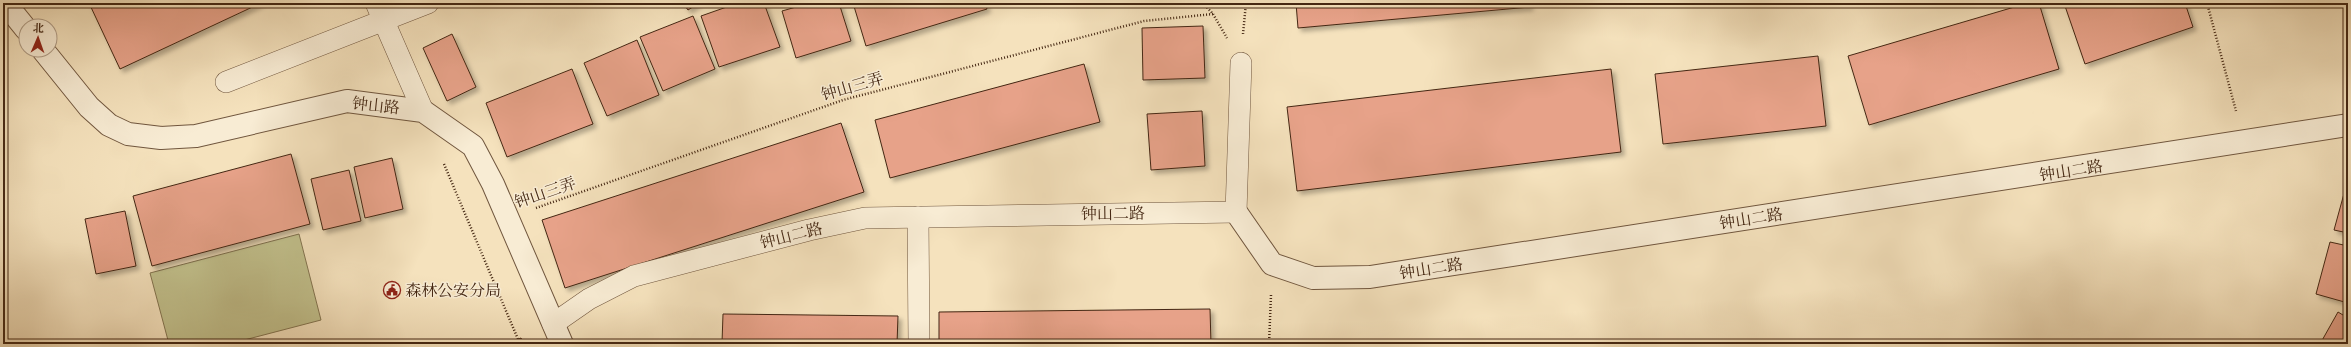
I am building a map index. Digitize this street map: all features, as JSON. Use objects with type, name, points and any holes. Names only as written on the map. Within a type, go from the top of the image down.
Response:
[{"type":"street","points":[[5,3],[18,19]]},
{"type":"street","name":"钟山路","points":[[49,58],[89,107],[109,125],[128,134],[161,138],[196,136],[346,101],[423,110],[473,146],[493,184],[562,344]]},
{"type":"street","name":"钟山二路","points":[[1272,264],[1313,278],[1370,277],[2242,143],[2348,125]]},
{"type":"street","points":[[1236,212],[1272,264]]},
{"type":"lane","points":[[226,82],[380,12],[428,3]]},
{"type":"lane","points":[[380,12],[423,110]]},
{"type":"lane","points":[[1236,212],[1241,63]]},
{"type":"lane","name":"钟山二路","points":[[553,324],[589,299],[634,276],[809,230],[865,218],[1236,212]]},
{"type":"lane","points":[[918,217],[919,344]]},
{"type":"path","points":[[1203,3],[1213,14],[1241,63]]},
{"type":"path","points":[[2207,3],[2232,95],[2242,143]]},
{"type":"path","name":"钟山三弄","points":[[507,216],[516,215],[843,100],[1144,21],[1213,14]]},
{"type":"path","points":[[444,161],[520,344]]},
{"type":"path","points":[[1269,344],[1272,264]]},
{"type":"shaded area","points":[[299,234],[321,320],[229,344],[169,344],[150,273]]},
{"type":"building","points":[[89,3],[261,3],[120,69]]},
{"type":"building","points":[[683,3],[699,3],[688,10]]},
{"type":"building","points":[[738,3],[764,3],[780,47],[719,67],[701,16]]},
{"type":"building","points":[[810,3],[839,3],[851,41],[796,58],[782,11]]},
{"type":"building","points":[[853,3],[985,3],[987,9],[866,46]]},
{"type":"building","points":[[1296,3],[1529,3],[1530,7],[1298,28]]},
{"type":"building","points":[[2028,3],[2039,3],[2059,69],[1869,125],[1848,56]]},
{"type":"building","points":[[2073,3],[2185,3],[2193,27],[2085,64],[2065,6]]},
{"type":"building","points":[[693,16],[715,69],[663,91],[640,37]]},
{"type":"building","points":[[1203,26],[1205,78],[1143,80],[1142,28]]},
{"type":"building","points":[[452,34],[476,87],[447,101],[423,48]]},
{"type":"building","points":[[637,40],[659,95],[607,116],[584,63]]},
{"type":"building","points":[[1818,56],[1826,126],[1663,144],[1655,74]]},
{"type":"building","points":[[1084,64],[1100,122],[890,178],[875,120]]},
{"type":"building","points":[[572,69],[593,124],[507,157],[486,103]]},
{"type":"building","points":[[1611,69],[1621,152],[1297,191],[1287,107]]},
{"type":"building","points":[[1202,111],[1205,166],[1151,170],[1147,114]]},
{"type":"building","points":[[841,123],[864,192],[565,288],[542,220]]},
{"type":"building","points":[[291,154],[310,224],[152,266],[133,196]]},
{"type":"building","points":[[392,158],[403,209],[365,218],[354,167]]},
{"type":"building","points":[[349,170],[361,221],[323,230],[311,179]]},
{"type":"building","points":[[2348,179],[2348,233],[2334,230]]},
{"type":"building","points":[[125,211],[136,266],[96,274],[85,219]]},
{"type":"building","points":[[2330,242],[2348,246],[2348,303],[2316,294]]},
{"type":"building","points":[[1210,309],[1211,344],[939,344],[939,312]]},
{"type":"building","points":[[2338,312],[2348,318],[2348,344],[2320,344]]},
{"type":"building","points":[[723,314],[898,316],[897,344],[639,344],[722,343]]},
{"type":"building","points":[[521,338],[524,344],[507,344]]},
{"type":"place","name":"森林公安分局","points":[[392,290]]}]
